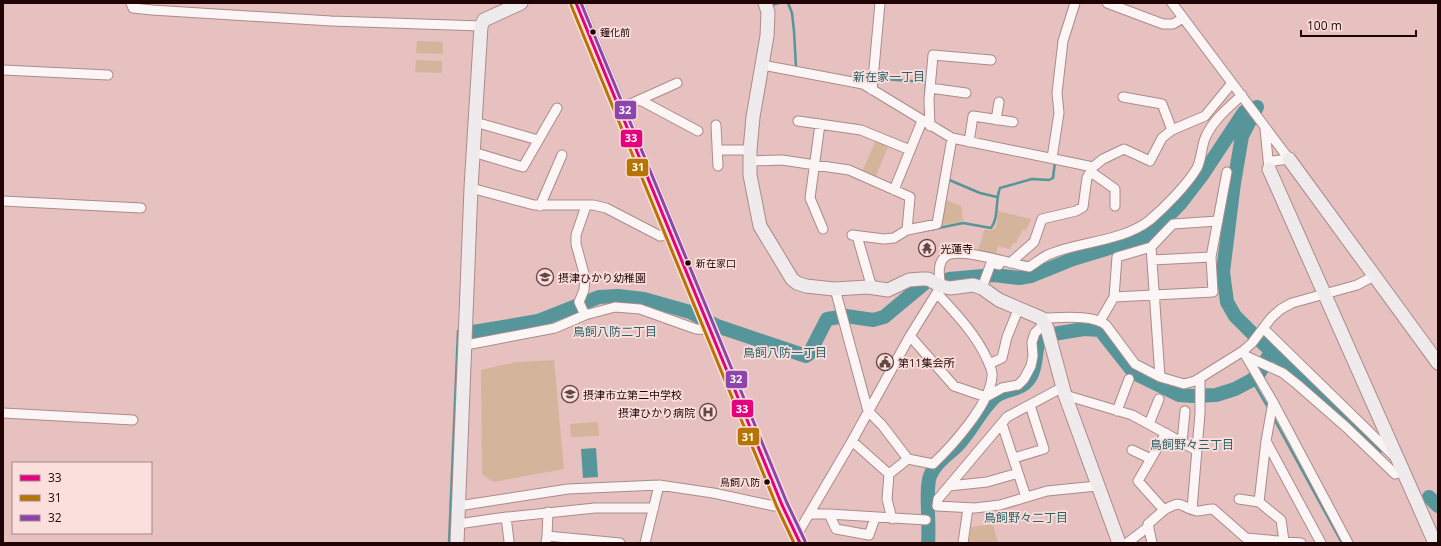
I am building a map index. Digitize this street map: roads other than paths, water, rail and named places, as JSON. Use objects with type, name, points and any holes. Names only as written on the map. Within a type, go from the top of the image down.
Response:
[{"type":"main road","points":[[576,3],[796,540]]},
{"type":"street","points":[[130,3],[133,8],[331,21],[481,26]]},
{"type":"street","points":[[457,543],[471,188],[481,26],[484,20],[521,3]]},
{"type":"street","points":[[765,3],[768,12],[767,36],[753,117],[750,155],[752,193],[760,226],[784,267],[797,283],[823,289],[872,288],[888,290],[910,280],[928,280],[939,289],[969,327],[981,344],[989,364],[992,376],[986,397],[961,436],[933,464],[908,459],[882,425],[868,411],[835,289]]},
{"type":"street","points":[[873,82],[880,3]]},
{"type":"street","points":[[1054,159],[1059,113],[1057,93],[1063,41],[1076,3]]},
{"type":"street","points":[[1107,3],[1163,24],[1173,24],[1183,18]]},
{"type":"street","points":[[1172,3],[1242,95],[1438,363]]},
{"type":"street","points":[[894,190],[910,150],[926,123],[933,55],[991,60]]},
{"type":"street","points":[[954,56],[954,66]]},
{"type":"street","points":[[762,65],[863,84],[873,82],[926,123],[952,138],[1054,159],[1092,169],[1115,188],[1115,206]]},
{"type":"street","points":[[3,70],[108,75]]},
{"type":"street","points":[[619,109],[677,83]]},
{"type":"street","points":[[982,288],[991,263],[1012,268],[1013,264],[1034,242],[1042,219],[1076,211],[1083,207],[1087,178],[1092,169],[1103,159],[1124,149],[1150,161],[1162,138],[1172,130],[1205,116],[1232,83]]},
{"type":"street","points":[[930,88],[965,94]]},
{"type":"street","points":[[796,540],[910,336],[939,289],[939,273],[945,257],[954,253],[969,253],[1029,267],[1048,255],[1069,248],[1098,242],[1140,226],[1150,219],[1175,195],[1198,167],[1206,136],[1215,120],[1242,95]]},
{"type":"street","points":[[1123,97],[1162,104],[1172,130]]},
{"type":"street","points":[[640,100],[698,131]]},
{"type":"street","points":[[996,120],[999,102]]},
{"type":"street","points":[[473,152],[523,167],[557,108]]},
{"type":"street","points":[[969,142],[974,116],[1013,122]]},
{"type":"street","points":[[798,121],[861,130],[910,150]]},
{"type":"street","points":[[475,122],[538,140]]},
{"type":"street","points":[[820,124],[810,198],[823,229]]},
{"type":"street","points":[[716,125],[718,166]]},
{"type":"street","points":[[1263,125],[1267,139],[1269,169],[1323,294],[1435,543]]},
{"type":"street","points":[[872,288],[854,235],[884,240],[894,238],[907,230],[937,224],[952,138]]},
{"type":"street","points":[[717,150],[849,170],[910,197],[907,230]]},
{"type":"street","points":[[540,206],[562,155]]},
{"type":"street","points":[[1269,169],[1273,161],[1289,159]]},
{"type":"street","points":[[1114,298],[1213,292],[1211,257],[1227,172]]},
{"type":"street","points":[[471,188],[540,206],[586,206],[606,208],[660,236],[671,235]]},
{"type":"street","points":[[3,201],[141,208]]},
{"type":"street","points":[[585,315],[579,302],[584,290],[585,277],[576,244],[578,226],[586,206]]},
{"type":"street","points":[[1100,321],[1114,298],[1117,256],[1151,247],[1173,224],[1218,221]]},
{"type":"street","points":[[1151,247],[1160,376]]},
{"type":"street","points":[[1152,260],[1211,257]]},
{"type":"street","points":[[910,336],[954,386],[986,397],[1002,388],[1018,385],[1024,379],[1031,366],[1033,356],[1032,342],[1035,333],[1046,327],[1091,319],[1100,321],[1106,325],[1136,364],[1160,376],[1184,384],[1195,382],[1244,354],[1262,330],[1281,309],[1292,303],[1357,285],[1374,276]]},
{"type":"street","points":[[939,289],[973,285],[982,288],[999,300],[1046,327],[1064,391],[1097,486],[1119,543]]},
{"type":"street","points":[[466,345],[555,328],[585,315],[615,307],[640,309],[696,329],[708,324]]},
{"type":"street","points":[[989,364],[1002,358],[1007,337],[1018,310]]},
{"type":"street","points":[[1262,330],[1397,458]]},
{"type":"street","points":[[1244,354],[1279,371],[1298,385],[1346,427],[1395,474],[1403,471]]},
{"type":"street","points":[[1244,354],[1262,384],[1272,409],[1348,543]]},
{"type":"street","points":[[1192,509],[1200,378]]},
{"type":"street","points":[[1117,411],[1129,379]]},
{"type":"street","points":[[1097,486],[1047,491],[1000,505],[968,508],[937,506],[938,499],[1007,417],[1030,405],[1064,391],[1117,411],[1132,415],[1196,450]]},
{"type":"street","points":[[1149,424],[1159,399]]},
{"type":"street","points":[[1014,458],[1044,449],[1030,405]]},
{"type":"street","points":[[1259,502],[1266,441],[1272,409]]},
{"type":"street","points":[[1182,442],[1185,410]]},
{"type":"street","points":[[3,413],[133,420]]},
{"type":"street","points":[[1002,424],[1026,497]]},
{"type":"street","points":[[1164,510],[1138,481],[1166,433]]},
{"type":"street","points":[[852,441],[889,474]]},
{"type":"street","points":[[1266,441],[1321,543]]},
{"type":"street","points":[[1132,450],[1151,459]]},
{"type":"street","points":[[892,519],[887,499],[889,474],[908,459]]},
{"type":"street","points":[[949,486],[987,482],[1018,473]]},
{"type":"street","points":[[458,506],[568,489],[659,485],[713,493],[774,506],[782,505]]},
{"type":"street","points":[[645,543],[659,485]]},
{"type":"street","points":[[1239,499],[1259,502],[1280,520],[1292,542]]},
{"type":"street","points":[[1127,543],[1148,527],[1148,524],[1164,510],[1175,504],[1197,511],[1213,509],[1246,538],[1252,541],[1292,542]]},
{"type":"street","points":[[458,524],[548,512],[595,508],[654,508]]},
{"type":"street","points":[[963,543],[968,508]]},
{"type":"street","points":[[548,512],[546,539],[620,543]]},
{"type":"street","points":[[811,514],[926,520]]},
{"type":"street","points":[[829,514],[836,529],[869,535],[875,518]]},
{"type":"street","points":[[506,517],[509,541]]},
{"type":"street","points":[[1148,527],[1152,543]]},
{"type":"water","points":[[596,448],[598,477],[583,478],[581,449]]},
{"type":"waterway","points":[[771,3],[772,5],[779,3]]},
{"type":"waterway","points":[[788,3],[792,13],[797,67]]},
{"type":"waterway","points":[[863,81],[869,78],[926,82],[925,118]]},
{"type":"waterway","points":[[1257,107],[1242,136],[1234,183],[1223,272],[1227,302],[1235,316],[1255,336],[1377,447]]},
{"type":"waterway","points":[[949,279],[994,275],[1019,278],[1031,276],[1073,259],[1149,236],[1180,204],[1203,174],[1244,112],[1257,107]]},
{"type":"waterway","points":[[929,230],[963,223],[991,228],[995,219],[1000,188],[1032,179],[1049,180],[1053,178],[1055,162]]},
{"type":"waterway","points":[[947,179],[980,193],[997,197]]},
{"type":"waterway","points":[[473,332],[538,321],[599,297],[618,296],[644,299],[690,312],[717,326],[806,356],[809,354],[827,319],[846,316],[873,320],[884,317],[926,282]]},
{"type":"waterway","points":[[928,543],[928,490],[932,471],[938,463],[958,445],[985,408],[995,397],[999,394],[1019,387],[1027,381],[1035,366],[1037,346],[1041,336],[1084,329],[1100,330],[1134,373],[1179,395],[1193,396],[1216,395],[1235,389],[1252,380],[1260,372],[1271,351]]},
{"type":"waterway","points":[[449,543],[458,331],[462,331]]},
{"type":"waterway","points":[[1252,380],[1269,409]]},
{"type":"waterway","points":[[1273,417],[1342,543]]},
{"type":"waterway","points":[[1429,497],[1438,506]]},
{"type":"place","name":"鐘化前","points":[[593,32]]},
{"type":"place","name":"光蓮寺","points":[[927,248]]},
{"type":"place","name":"新在家口","points":[[688,263]]},
{"type":"place","name":"摂津ひかり幼稚園","points":[[545,277]]},
{"type":"place","name":"第11集会所","points":[[885,362]]},
{"type":"place","name":"摂津市立第二中学校","points":[[570,394]]},
{"type":"place","name":"摂津ひかり病院","points":[[708,412]]},
{"type":"place","name":"鳥飼八防","points":[[767,482]]},
{"type":"district","name":"新在家一丁目","points":[[889,76]]},
{"type":"district","name":"鳥飼八防二丁目","points":[[615,331]]},
{"type":"district","name":"鳥飼八防一丁目","points":[[785,352]]},
{"type":"district","name":"鳥飼野々三丁目","points":[[1192,444]]},
{"type":"district","name":"鳥飼野々二丁目","points":[[1026,517]]}]
